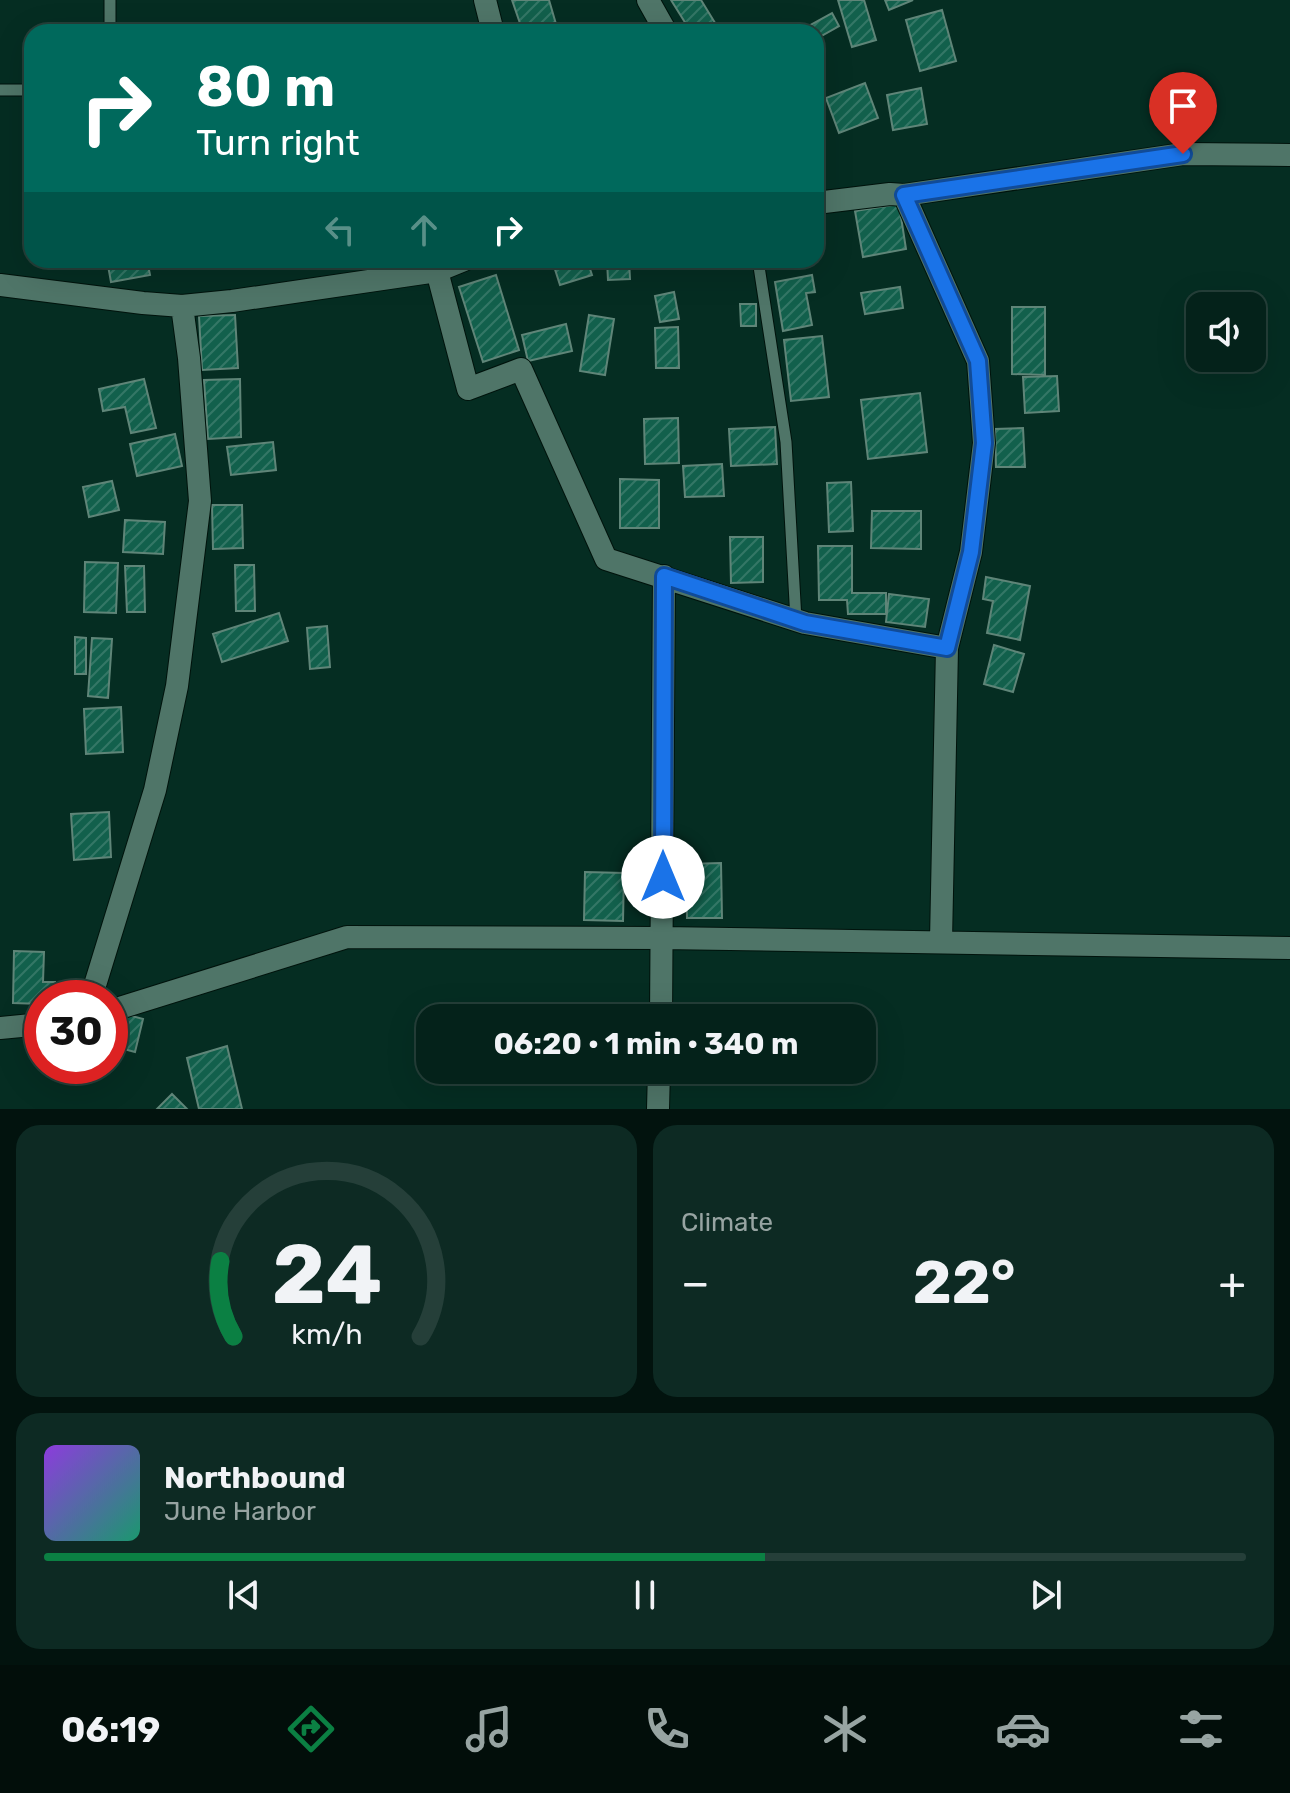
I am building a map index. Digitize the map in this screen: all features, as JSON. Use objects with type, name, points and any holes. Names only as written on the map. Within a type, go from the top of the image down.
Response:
[{"type":"street","points":[[485,0],[491,24]]},
{"type":"street","points":[[648,0],[662,24]]},
{"type":"street","points":[[824,202],[904,195],[1183,154],[1290,155]]},
{"type":"street","points":[[904,195],[978,361],[984,443],[971,552],[947,648],[941,941]]},
{"type":"street","points":[[0,285],[182,306],[444,268]]},
{"type":"street","points":[[437,271],[468,389],[521,369],[606,559],[796,620],[947,648]]},
{"type":"street","points":[[97,980],[155,790],[177,686],[200,501],[182,306]]},
{"type":"street","points":[[661,1004],[664,576]]},
{"type":"street","points":[[128,1005],[347,937],[941,941],[1290,948]]},
{"type":"street","points":[[0,1028],[24,1026]]},
{"type":"street","points":[[658,1109],[659,1084]]},
{"type":"lane","points":[[110,0],[110,24]]},
{"type":"lane","points":[[0,90],[24,90]]},
{"type":"lane","points":[[759,268],[786,442],[796,620]]},
{"type":"building","points":[[512,0],[549,0],[556,24],[520,24]]},
{"type":"building","points":[[671,0],[701,0],[716,24],[686,24]]},
{"type":"building","points":[[838,0],[864,0],[876,40],[852,47]]},
{"type":"building","points":[[885,0],[913,0],[889,10]]},
{"type":"building","points":[[942,10],[956,61],[920,71],[906,20]]},
{"type":"building","points":[[832,13],[839,26],[824,34],[824,24],[812,24]]},
{"type":"building","points":[[865,83],[878,118],[839,133],[826,98]]},
{"type":"building","points":[[921,88],[927,124],[893,130],[887,95]]},
{"type":"building","points":[[899,204],[906,249],[863,257],[855,211]]},
{"type":"building","points":[[108,268],[149,268],[150,275],[111,282]]},
{"type":"building","points":[[555,268],[590,268],[592,275],[560,285]]},
{"type":"building","points":[[607,268],[629,268],[630,279],[608,280]]},
{"type":"building","points":[[496,275],[519,350],[483,362],[459,287]]},
{"type":"building","points":[[812,275],[815,292],[806,293],[812,325],[783,331],[775,282]]},
{"type":"building","points":[[900,287],[903,308],[865,314],[861,293]]},
{"type":"building","points":[[674,292],[679,319],[660,322],[655,296]]},
{"type":"building","points":[[740,304],[756,304],[756,326],[741,326]]},
{"type":"building","points":[[1012,307],[1045,307],[1045,375],[1012,374]]},
{"type":"building","points":[[235,315],[238,368],[202,370],[199,316]]},
{"type":"building","points":[[589,315],[614,319],[605,375],[580,371]]},
{"type":"building","points":[[566,324],[572,351],[528,361],[522,335]]},
{"type":"building","points":[[678,327],[679,368],[656,368],[655,328]]},
{"type":"building","points":[[822,336],[829,397],[791,401],[784,340]]},
{"type":"building","points":[[1057,376],[1059,411],[1025,413],[1023,377]]},
{"type":"building","points":[[144,379],[156,428],[131,433],[125,407],[103,411],[99,389]]},
{"type":"building","points":[[240,379],[241,437],[208,439],[204,380]]},
{"type":"building","points":[[920,393],[927,452],[868,459],[861,400]]},
{"type":"building","points":[[678,418],[679,463],[645,464],[644,419]]},
{"type":"building","points":[[775,427],[777,464],[731,466],[729,429]]},
{"type":"building","points":[[1023,428],[1025,467],[996,467],[995,429]]},
{"type":"building","points":[[175,434],[182,466],[137,476],[130,444]]},
{"type":"building","points":[[273,442],[276,470],[231,475],[227,447]]},
{"type":"building","points":[[722,464],[724,496],[685,497],[683,466]]},
{"type":"building","points":[[620,479],[659,480],[659,528],[620,528]]},
{"type":"building","points":[[112,481],[119,510],[89,517],[83,487]]},
{"type":"building","points":[[851,482],[853,531],[829,532],[827,483]]},
{"type":"building","points":[[212,505],[242,505],[243,548],[213,549]]},
{"type":"building","points":[[872,511],[921,511],[921,549],[871,548]]},
{"type":"building","points":[[125,520],[165,522],[163,554],[123,552]]},
{"type":"building","points":[[730,537],[763,537],[763,582],[731,583]]},
{"type":"building","points":[[818,546],[852,546],[852,593],[886,593],[886,614],[848,614],[847,600],[819,600]]},
{"type":"building","points":[[85,562],[118,563],[116,613],[84,612]]},
{"type":"building","points":[[235,565],[254,565],[255,611],[236,611]]},
{"type":"building","points":[[125,566],[144,566],[145,612],[127,612]]},
{"type":"building","points":[[986,577],[1030,586],[1020,640],[987,633],[993,601],[983,599]]},
{"type":"building","points":[[889,594],[929,599],[925,627],[886,622]]},
{"type":"building","points":[[279,613],[288,641],[222,662],[213,634]]},
{"type":"building","points":[[327,626],[330,667],[310,669],[307,628]]},
{"type":"building","points":[[75,637],[86,638],[86,674],[75,674]]},
{"type":"building","points":[[92,638],[112,639],[108,698],[88,696]]},
{"type":"building","points":[[994,645],[1024,654],[1013,692],[984,684]]},
{"type":"building","points":[[121,707],[123,752],[86,754],[84,709]]},
{"type":"building","points":[[109,812],[111,857],[74,860],[71,814]]},
{"type":"building","points":[[721,863],[722,918],[687,918],[686,864]]},
{"type":"building","points":[[585,872],[624,873],[623,921],[584,920]]},
{"type":"building","points":[[14,951],[44,952],[43,980],[24,980],[24,1003],[13,1003]]},
{"type":"building","points":[[128,1015],[143,1019],[135,1052],[128,1050]]},
{"type":"building","points":[[227,1046],[242,1109],[199,1109],[187,1058]]},
{"type":"building","points":[[172,1094],[187,1109],[157,1109]]},
{"type":"route","points":[[663,877],[664,576],[805,623],[947,648],[971,552],[984,443],[978,361],[904,195],[1183,154]]}]
